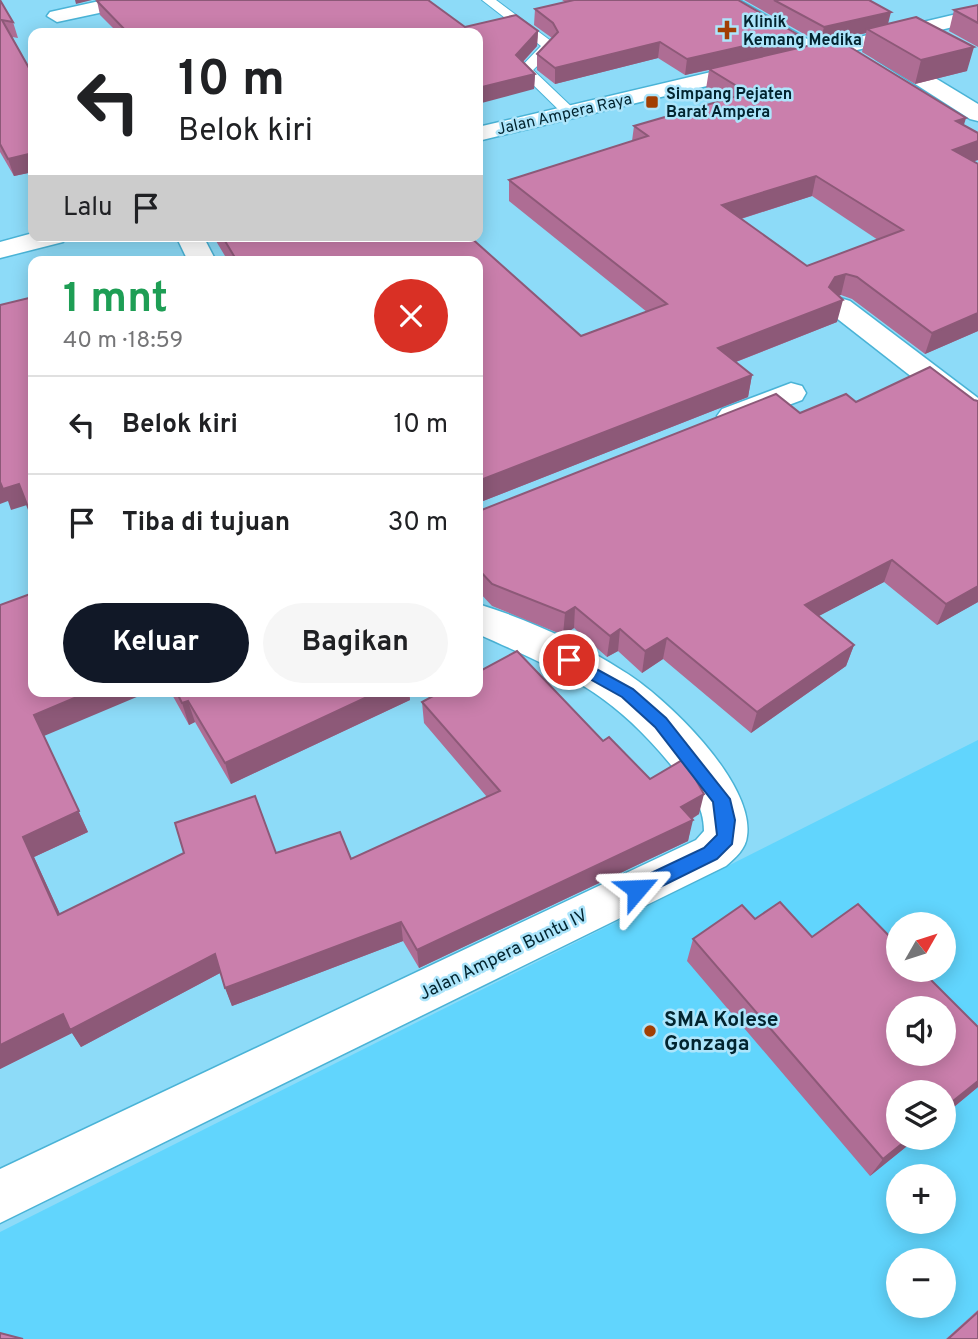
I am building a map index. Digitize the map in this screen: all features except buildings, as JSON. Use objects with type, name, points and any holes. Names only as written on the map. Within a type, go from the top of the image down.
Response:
[{"type":"street","points":[[42,0],[68,28]]},
{"type":"street","points":[[57,16],[134,0]]},
{"type":"street","points":[[724,0],[827,50],[865,58],[978,114]]},
{"type":"street","points":[[865,58],[978,15]]},
{"type":"street","name":"Jalan Ampera Raya","points":[[483,133],[827,50]]},
{"type":"street","points":[[865,58],[978,136]]},
{"type":"street","points":[[0,250],[31,242]]},
{"type":"street","points":[[840,307],[978,413]]},
{"type":"street","points":[[703,428],[791,393]]},
{"type":"street","name":"Jalan Ampera Buntu IV","points":[[0,1197],[710,853],[726,838],[726,820],[721,799],[661,722],[627,693],[592,670],[483,620]]},
{"type":"lane","points":[[488,0],[547,44],[549,49],[526,70],[570,113]]},
{"type":"shaded area","name":"SMA Kolese Gonzaga","points":[[978,740],[978,1339],[0,1339],[0,1232]]},
{"type":"place","name":"Klinik Kemang Medika","points":[[727,30]]},
{"type":"place","name":"Simpang Pejaten Barat Ampera","points":[[652,102]]},
{"type":"place","name":"SMA Kolese Gonzaga","points":[[650,1031]]},
{"type":"route","points":[[569,660],[592,670],[627,693],[661,722],[721,799],[726,820],[726,838],[710,853],[637,889]]}]
